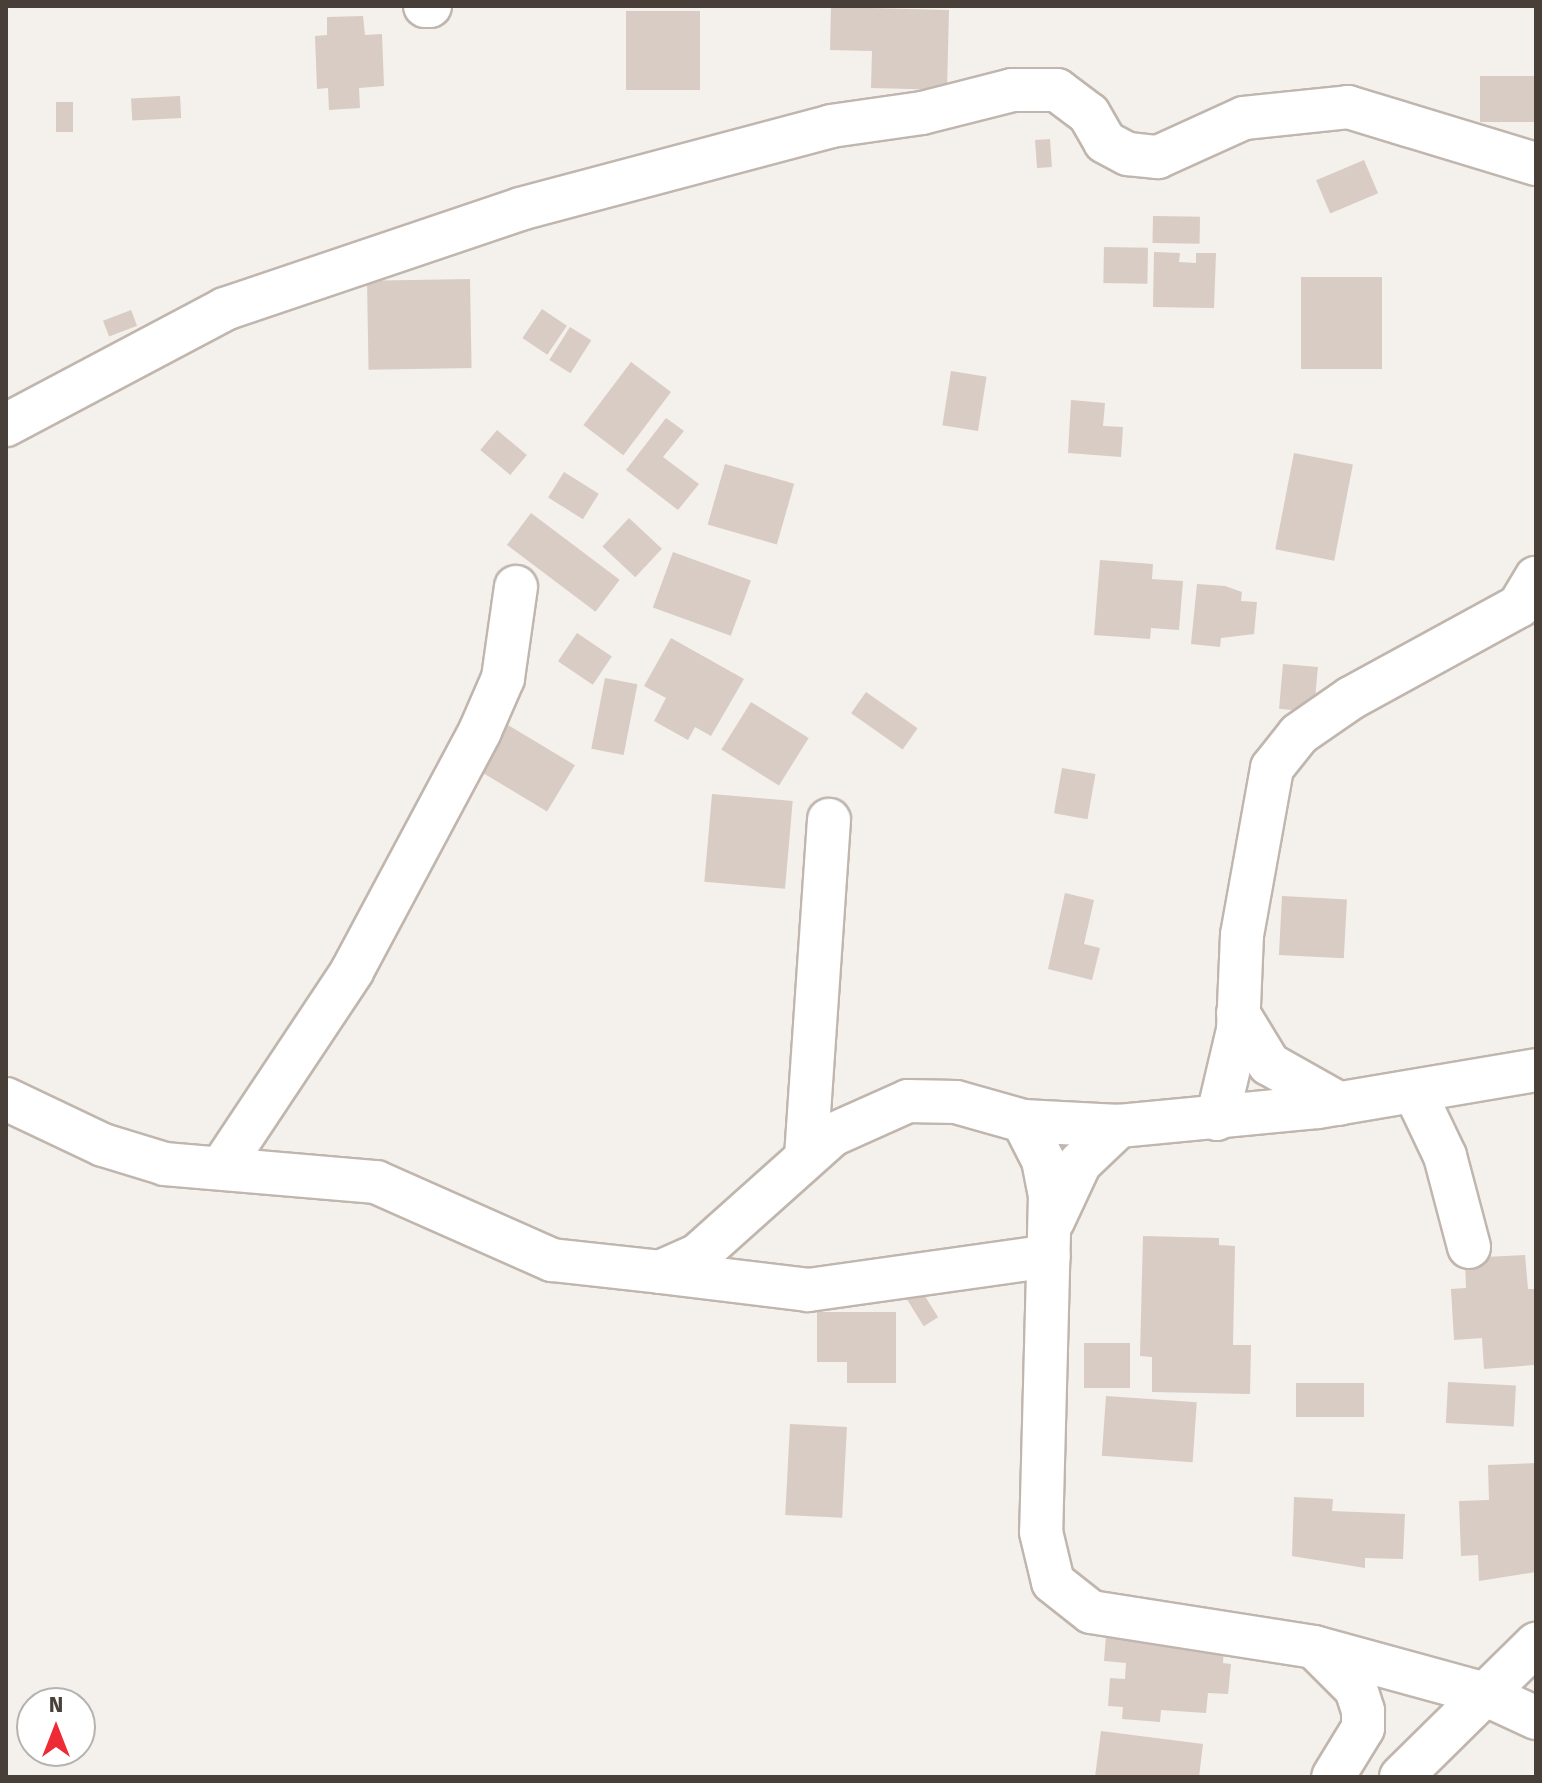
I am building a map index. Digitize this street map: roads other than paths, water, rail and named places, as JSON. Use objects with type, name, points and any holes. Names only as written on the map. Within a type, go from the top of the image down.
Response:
[{"type":"street","points":[[6,425],[225,309],[520,209],[831,126],[922,113],[1012,90],[1057,90],[1089,114],[1105,142],[1128,154],[1158,157],[1244,118],[1348,107],[1536,164]]},
{"type":"street","points":[[1217,1119],[1238,1013],[1242,935],[1272,768],[1299,734],[1351,698],[1519,606],[1536,578]]},
{"type":"street","points":[[222,1167],[352,971],[480,731],[503,678],[516,587]]},
{"type":"street","points":[[806,1157],[829,820]]},
{"type":"street","points":[[1238,1013],[1269,1064],[1340,1104]]},
{"type":"street","points":[[660,1272],[698,1255],[806,1157],[863,1118],[908,1101],[956,1102],[1023,1121],[1119,1126],[1217,1119],[1340,1104],[1536,1070]]},
{"type":"street","points":[[1415,1093],[1445,1156],[1469,1247]]},
{"type":"street","points":[[6,1099],[103,1145],[165,1164],[376,1182],[552,1260],[808,1290],[1049,1243]]},
{"type":"street","points":[[1023,1121],[1043,1160],[1049,1243],[1041,1532],[1053,1582],[1091,1612],[1125,1621],[1314,1647],[1482,1693],[1536,1718]]},
{"type":"street","points":[[1049,1243],[1080,1163],[1119,1126]]},
{"type":"street","points":[[1401,1777],[1482,1693],[1536,1644]]},
{"type":"street","points":[[1314,1647],[1356,1689],[1363,1711],[1363,1728],[1333,1777]]}]
